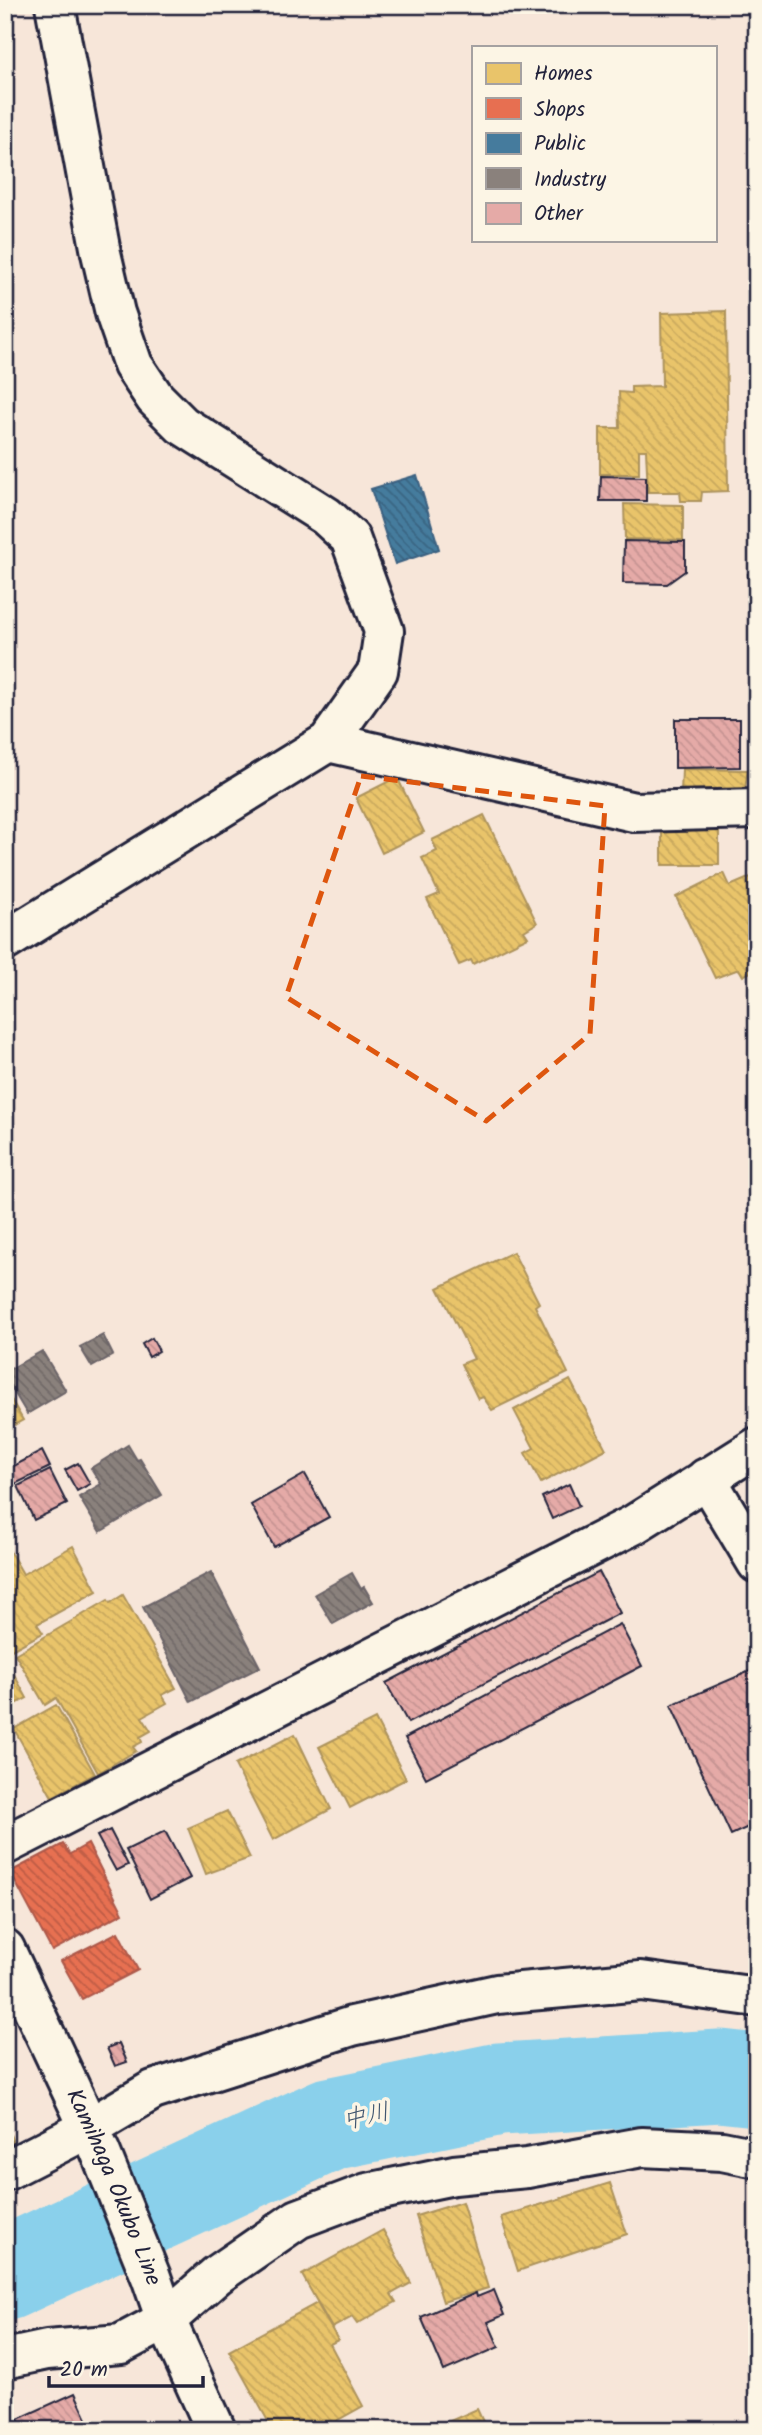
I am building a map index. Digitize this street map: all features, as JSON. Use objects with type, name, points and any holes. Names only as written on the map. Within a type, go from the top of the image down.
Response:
[{"type":"street","points":[[5,941],[328,743],[378,671],[384,631],[350,538],[326,516],[182,425],[155,398],[133,365],[115,313],[101,253],[55,5]]},
{"type":"street","points":[[328,743],[634,812],[757,809]]},
{"type":"street","points":[[5,1845],[633,1525],[757,1447]]},
{"type":"street","points":[[706,1478],[757,1563]]},
{"type":"street","name":"Kamihaga Okubo Line","points":[[5,1949],[94,2139],[166,2320],[216,2430]]},
{"type":"street","points":[[5,2171],[94,2139],[153,2091],[352,2026],[497,1994],[641,1981],[757,1997]]},
{"type":"street","points":[[5,2359],[47,2350],[121,2344],[166,2320],[218,2275],[298,2219],[367,2193],[454,2175],[527,2168],[642,2147],[722,2151],[757,2158]]},
{"type":"highlighted area","points":[[361,776],[605,806],[590,1034],[486,1121],[286,997]]},
{"type":"building: Homes","points":[[726,311],[728,491],[702,492],[701,501],[681,501],[680,492],[648,492],[646,450],[639,450],[639,474],[600,474],[600,428],[620,428],[619,392],[631,393],[631,387],[662,386],[661,313]]},
{"type":"building: Homes","points":[[624,504],[683,505],[683,540],[625,539]]},
{"type":"building: Homes","points":[[756,646],[757,784],[752,784]]},
{"type":"building: Homes","points":[[682,769],[748,770],[744,795],[681,793]]},
{"type":"building: Homes","points":[[397,777],[424,832],[382,853],[356,798]]},
{"type":"building: Homes","points":[[484,815],[537,923],[524,931],[528,937],[473,964],[471,960],[459,965],[427,899],[439,894],[422,858],[437,851],[432,840]]},
{"type":"building: Homes","points":[[662,830],[719,831],[719,865],[662,865]]},
{"type":"building: Homes","points":[[724,873],[730,886],[753,876],[757,885],[757,969],[743,976],[739,969],[715,978],[676,897]]},
{"type":"building: Homes","points":[[513,1252],[539,1303],[535,1306],[568,1373],[492,1410],[483,1397],[478,1399],[461,1364],[474,1359],[438,1288]]},
{"type":"building: Homes","points":[[570,1380],[606,1449],[541,1483],[525,1453],[534,1448],[514,1410]]},
{"type":"building: Homes","points":[[5,1389],[23,1420],[5,1430]]},
{"type":"building: Homes","points":[[5,1543],[23,1574],[73,1546],[97,1591],[37,1624],[43,1633],[6,1653]]},
{"type":"building: Homes","points":[[123,1595],[176,1688],[162,1695],[167,1703],[142,1717],[151,1731],[140,1737],[142,1742],[133,1747],[136,1751],[98,1773],[56,1698],[45,1705],[15,1654],[108,1600],[110,1603]]},
{"type":"building: Homes","points":[[5,1658],[27,1698],[5,1710]]},
{"type":"building: Homes","points":[[56,1705],[95,1774],[52,1797],[14,1729]]},
{"type":"building: Homes","points":[[375,1719],[406,1779],[350,1808],[319,1747]]},
{"type":"building: Homes","points":[[295,1734],[331,1809],[273,1840],[235,1765]]},
{"type":"building: Homes","points":[[227,1811],[250,1858],[206,1874],[188,1828]]},
{"type":"building: Homes","points":[[5,2122],[15,2147],[5,2151]]},
{"type":"building: Homes","points":[[610,2183],[627,2234],[518,2271],[501,2217]]},
{"type":"building: Homes","points":[[462,2202],[488,2288],[443,2302],[416,2216]]},
{"type":"building: Homes","points":[[383,2230],[411,2283],[391,2294],[396,2302],[357,2324],[352,2317],[332,2328],[302,2275]]},
{"type":"building: Homes","points":[[317,2303],[338,2340],[330,2344],[363,2406],[320,2430],[273,2430],[229,2351]]},
{"type":"building: Homes","points":[[477,2409],[487,2430],[430,2430]]},
{"type":"building: Shops","points":[[63,1844],[70,1854],[88,1844],[123,1913],[52,1951],[10,1872]]},
{"type":"building: Shops","points":[[118,1932],[138,1970],[82,1999],[61,1961]]},
{"type":"building: Public","points":[[417,475],[439,549],[395,564],[371,489]]},
{"type":"building: Industry","points":[[103,1335],[113,1355],[92,1367],[80,1347]]},
{"type":"building: Industry","points":[[42,1351],[66,1391],[27,1414],[5,1377],[5,1372]]},
{"type":"building: Industry","points":[[128,1445],[162,1495],[100,1532],[79,1497],[101,1484],[91,1468]]},
{"type":"building: Industry","points":[[211,1572],[260,1667],[191,1702],[143,1607]]},
{"type":"building: Industry","points":[[352,1573],[373,1602],[333,1624],[315,1594]]},
{"type":"building: Other","points":[[601,476],[646,477],[646,501],[600,501]]},
{"type":"building: Other","points":[[624,541],[685,542],[685,571],[667,584],[623,583]]},
{"type":"building: Other","points":[[757,573],[757,620],[753,621],[748,574]]},
{"type":"building: Other","points":[[675,719],[740,719],[740,767],[675,768]]},
{"type":"building: Other","points":[[152,1338],[159,1351],[149,1357],[142,1344]]},
{"type":"building: Other","points":[[42,1451],[50,1467],[15,1484],[8,1469]]},
{"type":"building: Other","points":[[78,1463],[90,1484],[77,1491],[65,1470]]},
{"type":"building: Other","points":[[50,1470],[67,1504],[34,1520],[18,1486]]},
{"type":"building: Other","points":[[305,1474],[329,1517],[274,1547],[251,1505]]},
{"type":"building: Other","points":[[569,1484],[579,1506],[552,1519],[542,1497]]},
{"type":"building: Other","points":[[599,1572],[620,1613],[408,1723],[386,1683]]},
{"type":"building: Other","points":[[620,1624],[642,1666],[426,1778],[405,1738]]},
{"type":"building: Other","points":[[757,1668],[757,1823],[731,1835],[671,1705]]},
{"type":"building: Other","points":[[110,1830],[128,1865],[116,1871],[97,1836]]},
{"type":"building: Other","points":[[165,1831],[190,1878],[150,1899],[126,1850]]},
{"type":"building: Other","points":[[119,2043],[127,2062],[115,2066],[107,2048]]},
{"type":"building: Other","points":[[494,2290],[504,2315],[488,2322],[499,2347],[444,2371],[421,2317],[476,2293],[477,2297]]},
{"type":"building: Other","points":[[75,2393],[92,2430],[23,2430],[18,2419]]},
{"type":"waterway","name":"中川","points":[[5,2274],[330,2124],[500,2089],[720,2076],[757,2080]]}]
